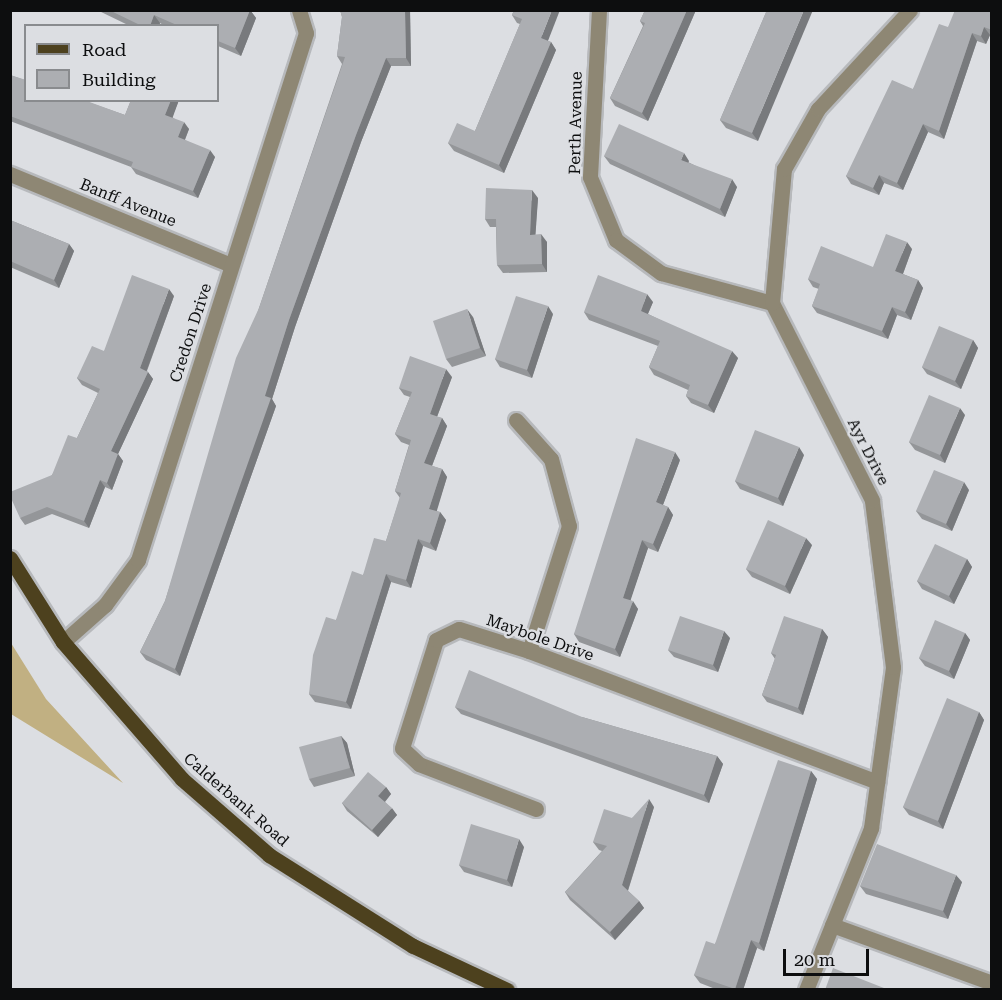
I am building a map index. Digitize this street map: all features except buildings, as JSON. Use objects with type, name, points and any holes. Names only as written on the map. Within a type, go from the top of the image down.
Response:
[{"type":"main road","name":"Calderbank Road","points":[[10,558],[63,642],[182,779],[268,855],[413,946],[507,990]]},
{"type":"street","name":"Credon Drive","points":[[63,642],[105,605],[138,560],[306,33],[299,10]]},
{"type":"street","name":"Perth Avenue","points":[[599,10],[591,177],[615,240],[660,273],[772,303]]},
{"type":"street","points":[[772,303],[784,169],[818,109],[910,10]]},
{"type":"street","name":"Banff Avenue","points":[[10,174],[231,265]]},
{"type":"street","name":"Ayr Drive","points":[[772,303],[872,500],[893,667],[871,828],[806,990]]},
{"type":"street","points":[[516,420],[551,459],[569,526],[529,651]]},
{"type":"street","name":"Maybole Drive","points":[[536,808],[419,764],[402,748],[436,640],[459,629],[529,651],[877,782]]},
{"type":"street","points":[[832,926],[992,983]]},
{"type":"shaded area","points":[[11,643],[46,699],[123,783],[11,714]]}]
